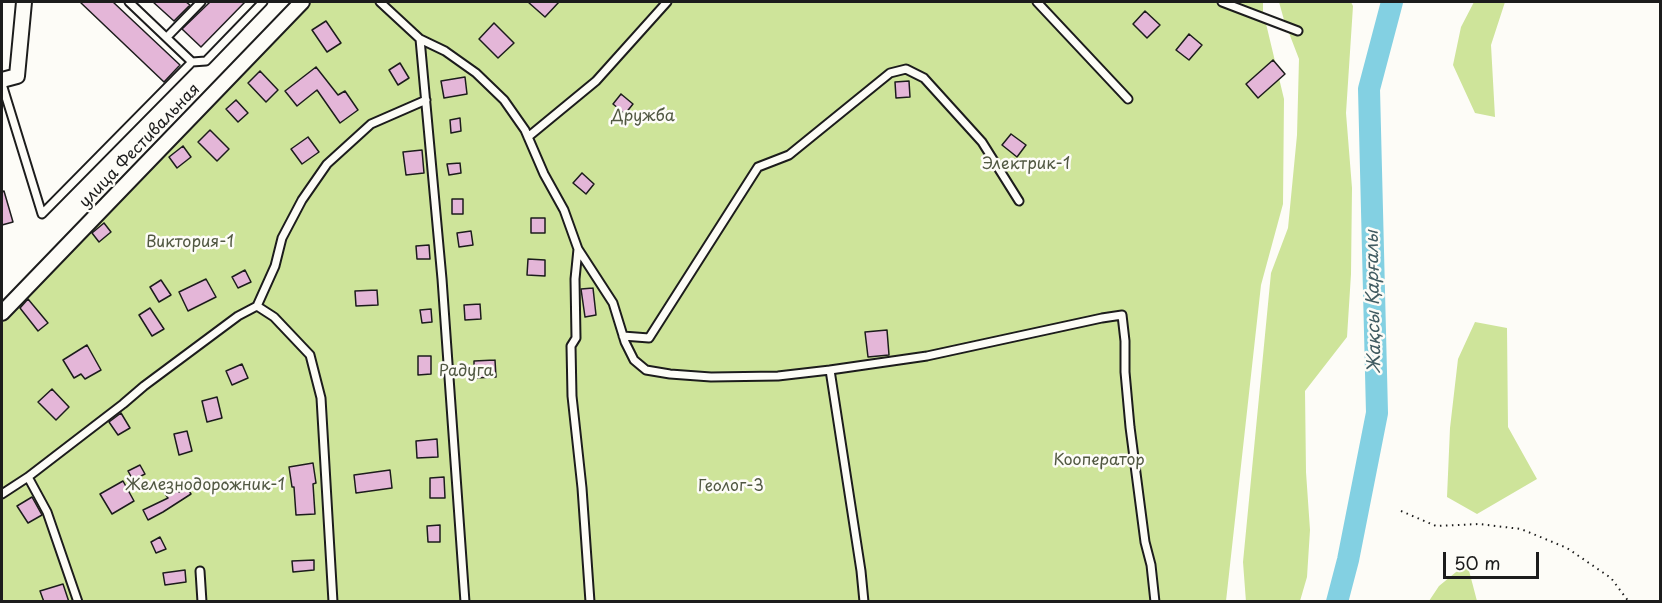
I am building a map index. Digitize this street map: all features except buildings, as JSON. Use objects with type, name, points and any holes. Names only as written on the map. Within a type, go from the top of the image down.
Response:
[{"type":"street","points":[[2,82],[17,76],[24,2]]},
{"type":"street","name":"улица Фестивальная","points":[[2,313],[302,2]]},
{"type":"lane","points":[[129,2],[192,62]]},
{"type":"lane","points":[[166,37],[201,2]]},
{"type":"lane","points":[[2,82],[42,214],[192,62],[206,61],[263,2]]},
{"type":"lane","points":[[380,2],[420,39],[445,51],[476,73],[504,100],[525,130],[544,174],[564,210],[578,249],[613,303],[623,336],[634,360],[646,370],[711,377],[778,376],[830,370],[927,356],[1122,315],[1130,427],[1155,602]]},
{"type":"lane","points":[[528,137],[596,81],[667,2]]},
{"type":"lane","points":[[1037,2],[1128,99]]},
{"type":"lane","points":[[1222,2],[1298,31]]},
{"type":"lane","points":[[420,39],[442,279],[465,602]]},
{"type":"lane","points":[[623,336],[649,338],[758,167],[789,155],[890,73],[906,69],[924,78],[982,142],[1019,201]]},
{"type":"lane","points":[[2,494],[28,477],[181,358],[238,316],[257,306],[275,266],[282,238],[302,200],[327,164],[371,124],[426,100]]},
{"type":"lane","points":[[578,249],[575,279],[576,338],[571,346],[572,396],[582,488],[590,602]]},
{"type":"lane","points":[[257,306],[274,317],[310,355],[321,398],[333,602]]},
{"type":"lane","points":[[830,370],[860,562],[864,602]]},
{"type":"lane","points":[[28,477],[47,512],[78,602]]},
{"type":"lane","points":[[200,571],[202,602]]},
{"type":"path","points":[[1401,511],[1436,526],[1479,525],[1521,529],[1567,548],[1611,578],[1629,602]]},
{"type":"green space","points":[[301,2],[1263,2],[1263,11],[1284,99],[1283,204],[1261,285],[1226,601],[2,601],[2,314]]},
{"type":"green space","points":[[1279,2],[1351,2],[1353,6],[1346,113],[1352,188],[1351,274],[1347,337],[1305,391],[1306,472],[1310,530],[1307,577],[1300,601],[1246,602],[1243,562],[1271,273],[1288,228],[1297,135],[1299,59]]},
{"type":"green space","points":[[1474,2],[1505,2],[1491,45],[1495,117],[1475,113],[1453,65],[1461,27]]},
{"type":"green space","points":[[1475,322],[1507,328],[1508,427],[1537,479],[1477,514],[1447,497],[1450,428],[1458,359]]},
{"type":"green space","points":[[1467,563],[1477,601],[1429,601],[1439,586]]},
{"type":"waterway","name":"Жақсы Қарғалы","points":[[1337,602],[1348,560],[1377,413],[1369,89],[1392,2]]},
{"type":"park label","name":"Дружба","points":[[643,117]]},
{"type":"park label","name":"Электрик-1","points":[[1026,165]]},
{"type":"park label","name":"Виктория-1","points":[[190,243]]},
{"type":"park label","name":"Радуга","points":[[466,372]]},
{"type":"park label","name":"Кооператор","points":[[1099,461]]},
{"type":"park label","name":"Железнодорожник-1","points":[[205,486]]},
{"type":"park label","name":"Геолог-3","points":[[731,487]]}]
